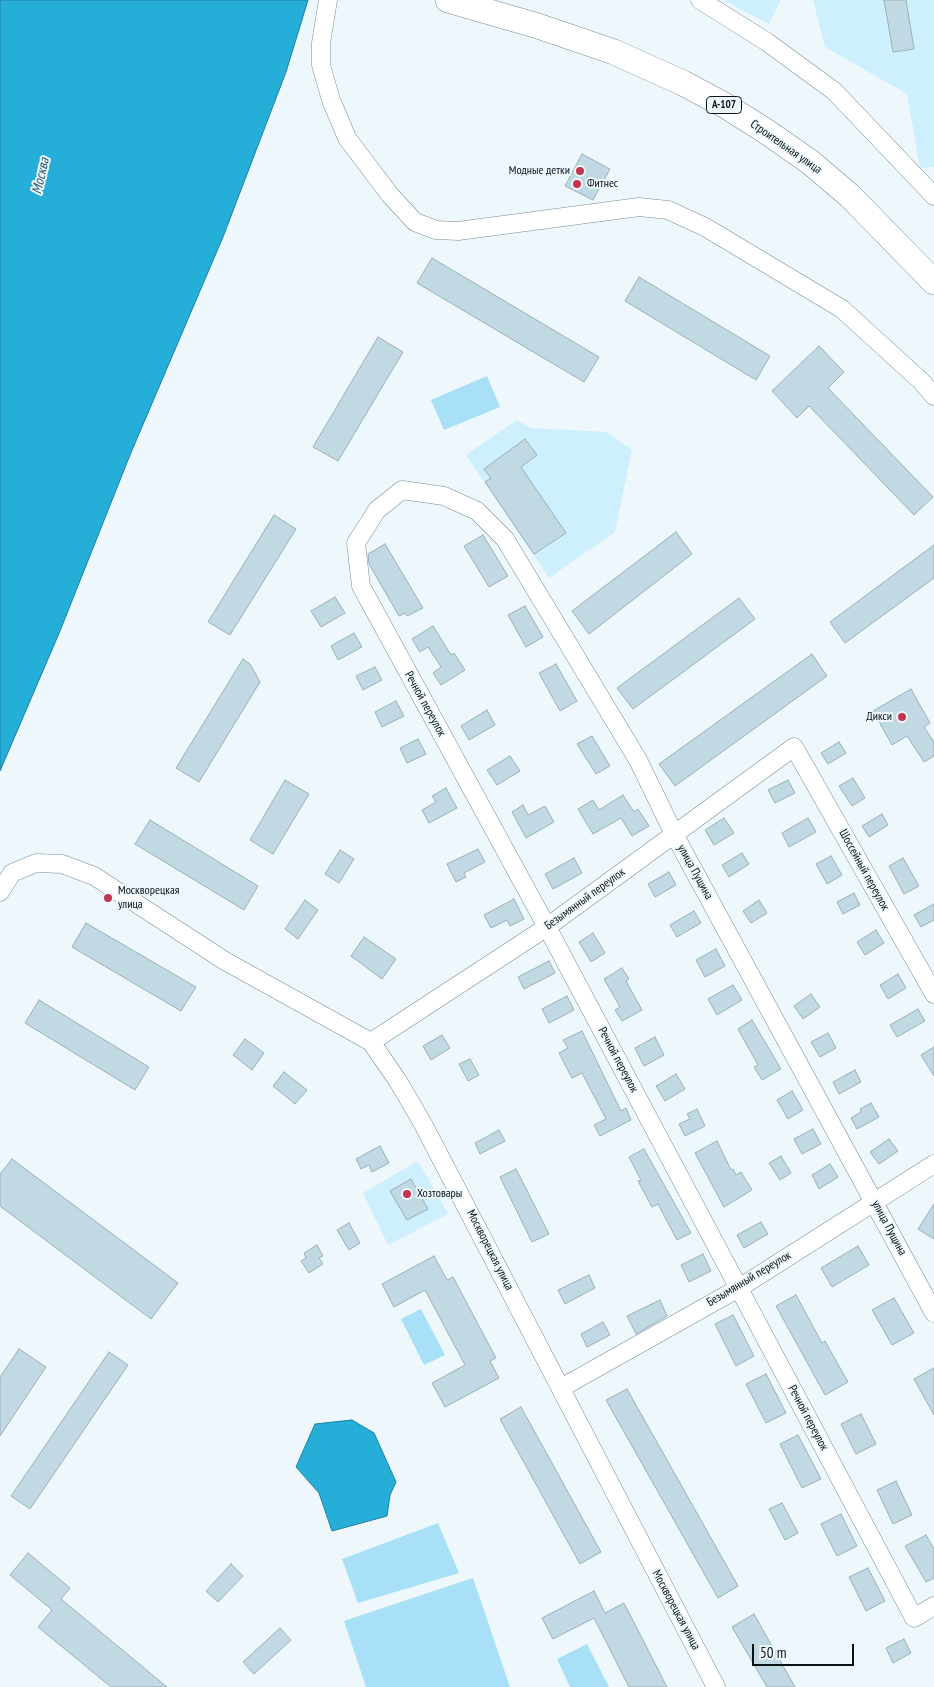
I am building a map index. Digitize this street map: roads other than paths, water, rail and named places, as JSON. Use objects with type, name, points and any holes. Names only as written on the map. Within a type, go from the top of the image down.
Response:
[{"type":"highway","name":"Строительная улица","points":[[458,3],[538,26],[614,52],[651,67],[726,106],[810,162],[844,190],[934,282]]},
{"type":"street","points":[[328,0],[321,43],[322,65],[331,100],[347,138],[390,195],[416,222],[436,230],[458,231],[639,207],[668,210],[705,227],[842,309],[921,381],[934,396]]},
{"type":"street","points":[[700,0],[767,42],[834,92],[934,196]]},
{"type":"street","name":"улица Пущина","points":[[402,490],[444,496],[476,512],[505,539],[638,760],[674,834],[934,1313]]},
{"type":"street","name":"Речной переулок","points":[[402,490],[377,510],[356,543],[361,586],[547,927],[914,1618],[934,1606]]},
{"type":"street","name":"Безымянный переулок","points":[[371,1042],[547,927],[794,747]]},
{"type":"street","name":"Шоссейный переулок","points":[[794,747],[934,994]]},
{"type":"street","name":"Москворецкая улица","points":[[0,892],[12,873],[36,863],[62,864],[94,876],[225,961],[371,1042],[398,1081],[424,1124],[716,1687]]},
{"type":"street","name":"Безымянный переулок","points":[[561,1388],[738,1288],[934,1164]]},
{"type":"water","name":"Москва","points":[[0,0],[308,0],[286,72],[223,237],[130,455],[60,631],[0,771]]},
{"type":"water","points":[[352,1420],[374,1433],[396,1482],[390,1495],[387,1516],[332,1531],[319,1493],[296,1467],[315,1424]]},
{"type":"place","name":"Модные детки","points":[[580,171]]},
{"type":"place","name":"Фитнес","points":[[577,184]]},
{"type":"place","name":"Дикси","points":[[902,717]]},
{"type":"place","name":"Москворецкая улица","points":[[108,898]]},
{"type":"place","name":"Хозтовары","points":[[407,1194]]}]
